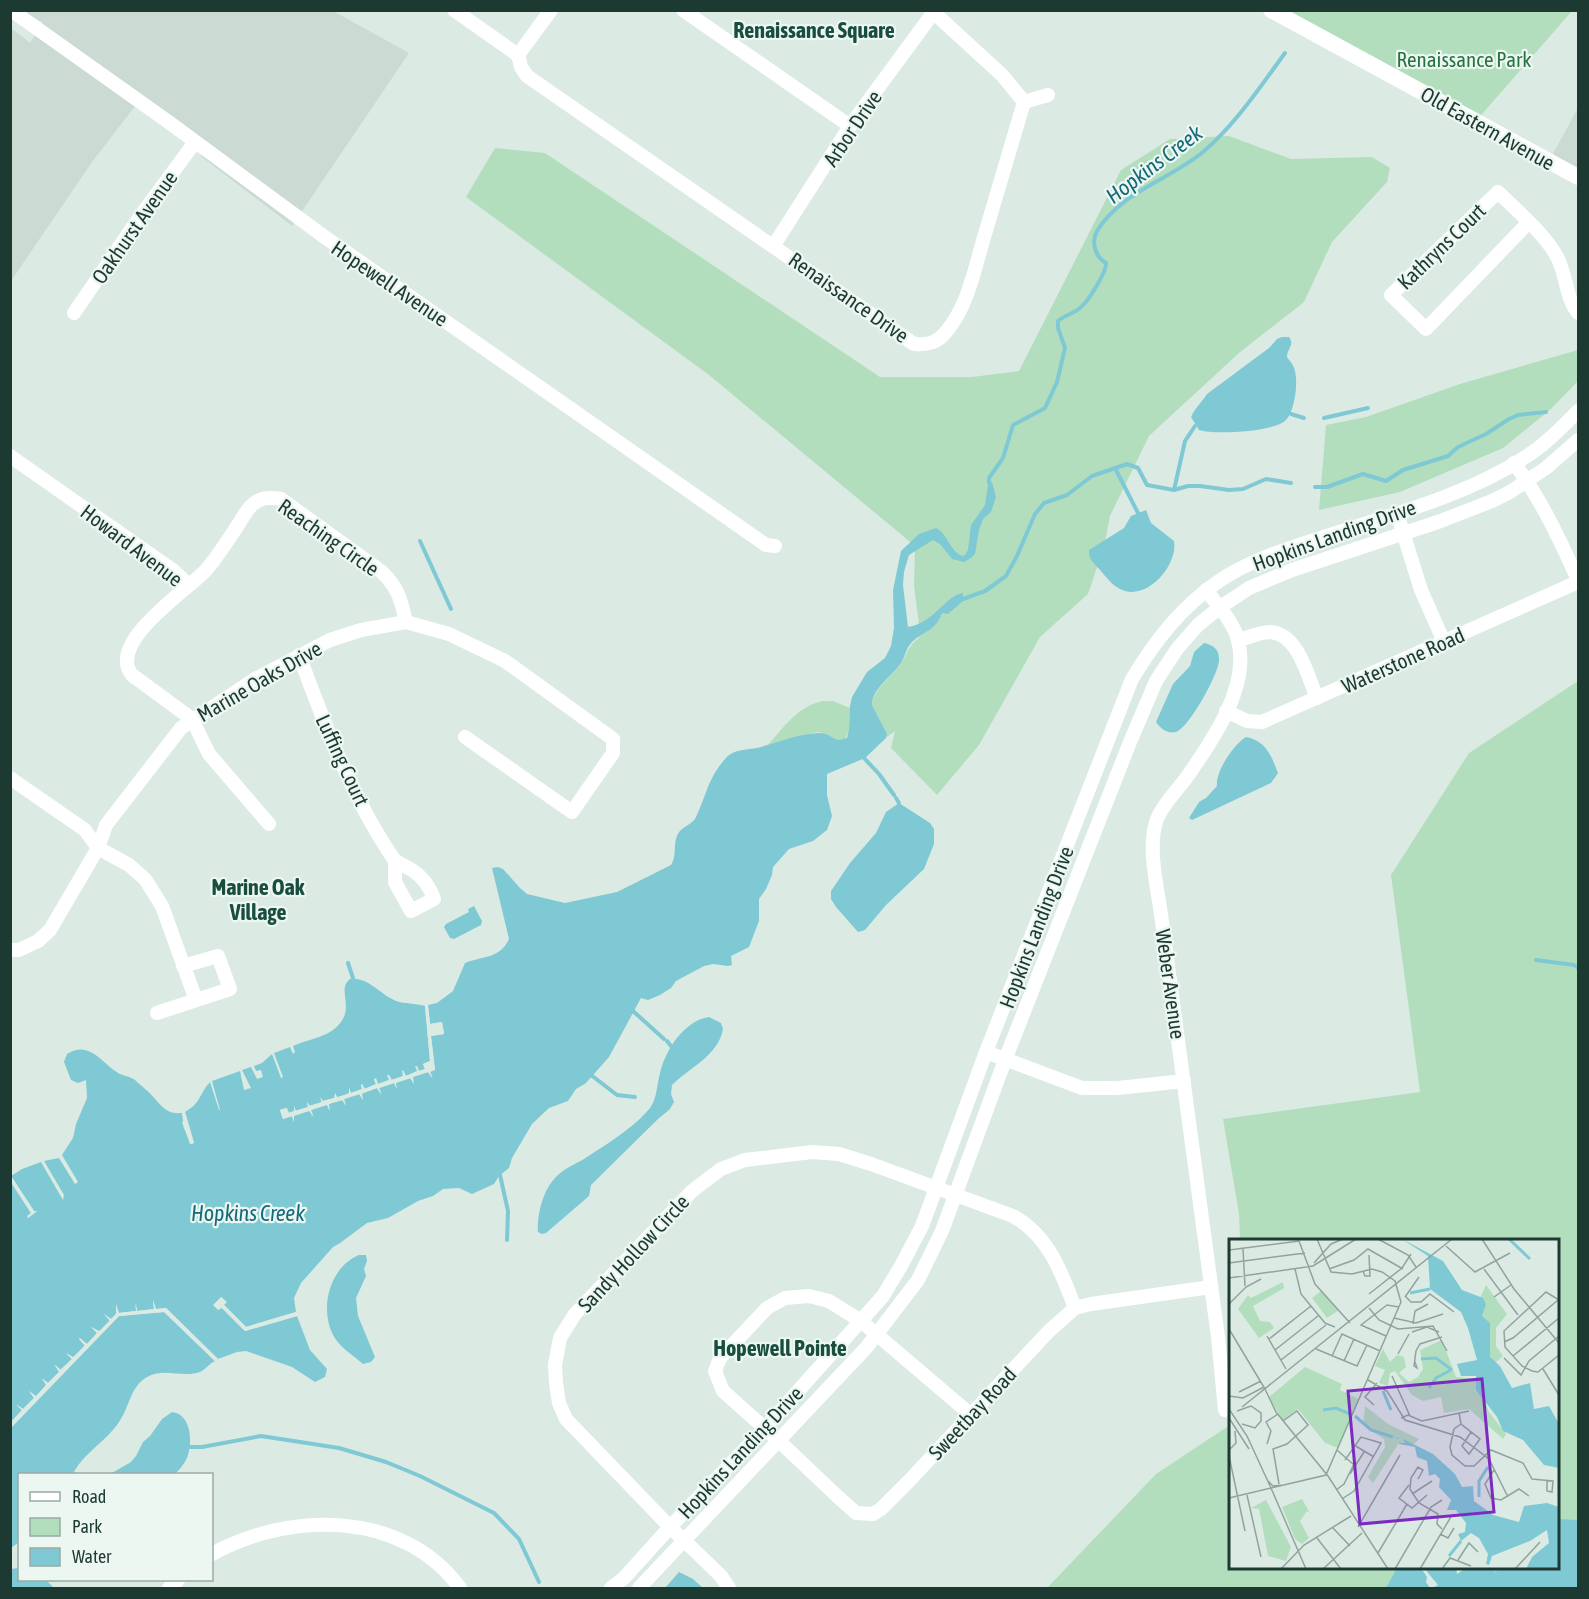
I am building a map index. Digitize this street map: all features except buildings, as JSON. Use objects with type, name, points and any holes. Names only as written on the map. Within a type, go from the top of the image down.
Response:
[{"type":"street","name":"Hopewell Avenue","points":[[11,10],[326,238],[766,545],[775,546]]},
{"type":"street","name":"Renaissance Drive","points":[[454,10],[518,55],[521,67],[527,76],[914,344],[934,343],[946,332],[956,317],[969,287],[1024,102]]},
{"type":"street","points":[[518,55],[551,10]]},
{"type":"street","name":"Old Eastern Avenue","points":[[1271,10],[1578,177]]},
{"type":"street","points":[[932,12],[1002,75],[1024,102],[1048,95]]},
{"type":"street","name":"Arbor Drive","points":[[774,245],[850,126],[932,12]]},
{"type":"street","points":[[690,13],[850,126]]},
{"type":"street","name":"Oakhurst Avenue","points":[[74,313],[139,218],[195,142]]},
{"type":"street","name":"Kathryns Court","points":[[1528,223],[1426,329],[1391,295],[1498,192],[1544,239],[1559,261],[1569,298],[1578,313]]},
{"type":"street","name":"Hopkins Landing Drive","points":[[611,1588],[624,1578],[764,1429],[883,1296],[901,1266],[922,1226],[986,1052],[1132,679],[1151,648],[1176,617],[1206,590],[1238,569],[1281,551],[1479,483],[1514,463],[1553,436],[1578,411]]},
{"type":"street","name":"Hopkins Landing Drive","points":[[639,1588],[878,1334],[918,1280],[942,1231],[1005,1060],[1156,681],[1177,649],[1198,625],[1219,608],[1264,580],[1475,508],[1510,492],[1527,481],[1578,440]]},
{"type":"street","name":"Howard Avenue","points":[[10,456],[174,571],[189,585],[171,598],[153,616],[134,640],[126,659],[127,669],[132,675],[192,719]]},
{"type":"street","points":[[1514,463],[1527,481],[1556,533],[1578,581]]},
{"type":"street","name":"Reaching Circle","points":[[189,585],[205,571],[223,548],[250,506],[265,497],[281,499],[382,572],[400,595],[406,622]]},
{"type":"street","points":[[1397,513],[1421,590],[1444,642]]},
{"type":"street","name":"Waterstone Road","points":[[1226,711],[1247,720],[1262,722],[1578,581]]},
{"type":"street","name":"Weber Avenue","points":[[1206,590],[1228,619],[1238,640],[1239,681],[1226,711],[1189,774],[1157,819],[1153,846],[1218,1337],[1225,1410]]},
{"type":"street","name":"Marine Oaks Drive","points":[[10,950],[20,950],[38,941],[50,930],[98,848],[106,825],[181,728],[192,719],[299,655],[330,640],[361,630],[406,622],[449,634],[505,661],[613,739],[613,753],[572,812],[465,738]]},
{"type":"street","points":[[1238,640],[1267,632],[1286,637],[1297,652],[1317,698]]},
{"type":"street","name":"Luffing Court","points":[[299,655],[328,733],[353,789],[395,861]]},
{"type":"street","points":[[192,719],[209,754],[269,824]]},
{"type":"street","points":[[10,778],[85,830],[98,848],[129,865],[145,879],[162,906],[196,1000]]},
{"type":"street","points":[[157,1013],[230,989],[218,956],[183,966]]},
{"type":"street","points":[[986,1052],[1082,1088],[1118,1088],[1184,1081]]},
{"type":"street","name":"Sandy Hollow Circle","points":[[729,1588],[721,1576],[670,1527],[566,1419],[559,1402],[556,1383],[555,1365],[560,1338],[575,1314],[692,1191],[722,1169],[745,1160],[812,1152],[839,1154],[1013,1216],[1023,1222],[1042,1239],[1058,1267],[1075,1308]]},
{"type":"street","points":[[1075,1308],[1211,1287]]},
{"type":"street","name":"Sweetbay Road","points":[[861,1321],[830,1301],[809,1296],[785,1298],[767,1308],[720,1358],[715,1371],[723,1391],[856,1513],[873,1514],[909,1481],[1049,1331],[1075,1308]]},
{"type":"street","points":[[861,1321],[970,1414]]},
{"type":"street","points":[[213,1554],[256,1534],[274,1530],[313,1524],[347,1525],[375,1531],[407,1544],[432,1560],[460,1588]]},
{"type":"shaded area","points":[[23,11],[333,11],[409,53],[292,226],[202,157],[195,142],[139,101],[92,162],[11,281],[11,28],[30,43],[43,23]]},
{"type":"shaded area","points":[[1578,108],[1578,177],[1549,161]]},
{"type":"green space","name":"Renaissance Park","points":[[1271,11],[1572,11],[1476,121]]},
{"type":"green space","points":[[1229,136],[1291,159],[1372,157],[1390,168],[1387,182],[1332,242],[1304,302],[1239,353],[1149,436],[1110,516],[1104,547],[1088,594],[1040,637],[979,745],[937,795],[891,748],[895,731],[887,737],[871,703],[880,688],[900,665],[910,647],[919,638],[914,586],[915,546],[709,375],[466,197],[495,148],[545,153],[880,377],[972,377],[1019,371],[1121,170],[1170,139]]},
{"type":"green space","points":[[1578,350],[1578,381],[1551,409],[1503,448],[1400,492],[1319,510],[1326,425],[1366,417],[1460,384]]},
{"type":"green space","points":[[1578,681],[1578,1539],[1559,1538],[1559,1239],[1240,1239],[1239,1214],[1223,1119],[1420,1092],[1391,875],[1469,753]]},
{"type":"green space","points":[[822,701],[833,701],[850,708],[849,731],[845,739],[838,740],[817,732],[768,745],[798,713]]},
{"type":"green space","points":[[1229,1426],[1229,1569],[1408,1569],[1385,1588],[1047,1588],[1156,1474]]},
{"type":"water","points":[[1282,337],[1289,337],[1291,340],[1287,357],[1293,367],[1296,380],[1294,404],[1285,421],[1268,428],[1243,432],[1199,430],[1191,417],[1207,394]]},
{"type":"water","name":"Hopkins Creek","points":[[992,482],[996,497],[991,512],[983,519],[975,554],[971,558],[964,562],[952,559],[941,545],[933,540],[909,555],[903,585],[908,627],[925,620],[951,599],[963,593],[963,601],[948,614],[942,613],[933,627],[912,642],[901,663],[875,694],[872,705],[887,734],[886,738],[865,758],[827,774],[827,795],[832,816],[827,830],[813,841],[789,849],[773,867],[766,889],[759,899],[759,921],[749,947],[731,956],[732,965],[704,966],[676,981],[671,988],[660,995],[648,1000],[641,998],[609,1057],[586,1083],[576,1089],[568,1101],[549,1108],[532,1124],[512,1158],[509,1168],[499,1176],[494,1184],[472,1194],[459,1188],[443,1189],[388,1218],[367,1223],[333,1247],[301,1283],[294,1298],[296,1312],[246,1327],[224,1305],[222,1297],[214,1305],[221,1307],[245,1331],[297,1316],[310,1350],[327,1369],[325,1377],[315,1382],[292,1367],[246,1351],[218,1359],[166,1308],[156,1309],[153,1301],[154,1309],[137,1311],[136,1303],[136,1311],[118,1313],[116,1305],[116,1314],[111,1319],[104,1314],[110,1320],[99,1332],[92,1327],[97,1333],[88,1343],[79,1339],[85,1345],[73,1358],[66,1353],[72,1359],[60,1370],[54,1365],[60,1371],[48,1383],[41,1379],[47,1384],[36,1397],[29,1391],[34,1398],[23,1409],[16,1405],[22,1410],[11,1422],[10,1181],[31,1213],[28,1218],[37,1211],[34,1211],[11,1176],[41,1162],[63,1200],[64,1195],[44,1161],[59,1158],[75,1184],[78,1182],[62,1155],[73,1138],[87,1098],[86,1080],[78,1083],[71,1080],[64,1062],[67,1054],[75,1050],[82,1050],[94,1054],[118,1073],[135,1080],[161,1106],[173,1113],[182,1113],[184,1129],[186,1129],[191,1144],[194,1143],[185,1112],[197,1102],[210,1082],[220,1110],[212,1081],[240,1071],[244,1090],[251,1088],[242,1070],[251,1067],[257,1079],[263,1077],[261,1070],[256,1071],[254,1066],[262,1063],[272,1054],[281,1078],[283,1077],[274,1053],[290,1047],[293,1054],[295,1052],[293,1046],[324,1035],[341,1023],[346,1008],[346,984],[350,979],[357,979],[368,983],[396,1001],[425,1006],[430,1061],[423,1064],[425,1069],[419,1071],[416,1066],[418,1071],[406,1076],[403,1071],[404,1076],[391,1080],[389,1075],[389,1080],[378,1084],[374,1079],[376,1084],[364,1089],[361,1085],[362,1089],[351,1093],[349,1088],[349,1093],[337,1098],[335,1093],[335,1098],[323,1101],[320,1098],[322,1102],[309,1106],[307,1102],[308,1107],[288,1113],[286,1108],[280,1110],[283,1119],[292,1116],[294,1122],[293,1116],[310,1110],[312,1117],[311,1110],[327,1104],[330,1111],[328,1104],[343,1100],[346,1105],[344,1099],[360,1094],[363,1100],[361,1094],[377,1088],[381,1095],[379,1088],[394,1083],[397,1089],[395,1083],[411,1078],[414,1084],[412,1077],[428,1072],[432,1078],[430,1071],[435,1070],[431,1036],[444,1034],[442,1022],[430,1024],[428,1005],[437,1003],[453,991],[465,963],[496,954],[509,939],[492,868],[503,869],[527,894],[565,903],[617,892],[671,865],[678,833],[695,819],[715,773],[730,755],[811,734],[824,733],[839,740],[847,738],[852,697],[867,672],[885,658],[891,646],[894,628],[893,590],[901,551],[919,534],[936,528],[958,553],[965,555],[968,550],[971,525],[985,505],[988,485]]},
{"type":"water","points":[[1146,510],[1151,523],[1174,541],[1172,560],[1153,584],[1134,592],[1121,590],[1094,563],[1089,556],[1089,550],[1124,528],[1131,516]]},
{"type":"water","points":[[1204,643],[1217,650],[1219,659],[1215,675],[1196,711],[1182,728],[1176,732],[1167,731],[1156,722],[1173,684],[1190,666],[1194,652]]},
{"type":"water","points":[[1246,737],[1263,745],[1270,755],[1278,773],[1271,783],[1192,820],[1189,818],[1199,802],[1217,786],[1219,773],[1226,759]]},
{"type":"water","points":[[899,803],[930,823],[934,829],[934,844],[924,869],[886,905],[865,930],[858,932],[836,907],[831,899],[831,891],[850,863],[876,833],[886,812]]},
{"type":"water","points":[[474,906],[482,921],[481,925],[454,939],[450,938],[444,927],[446,924],[469,912],[468,909]]},
{"type":"water","points":[[709,1017],[721,1023],[723,1029],[720,1038],[709,1054],[672,1085],[671,1094],[674,1102],[670,1109],[591,1185],[589,1196],[546,1233],[538,1232],[542,1202],[552,1181],[563,1171],[619,1136],[644,1115],[654,1100],[663,1064],[677,1038],[692,1024]]},
{"type":"water","points":[[359,1255],[366,1255],[367,1261],[364,1269],[366,1276],[356,1298],[358,1316],[375,1357],[371,1362],[363,1364],[342,1347],[333,1335],[327,1312],[327,1301],[334,1278],[349,1261]]},
{"type":"water","points":[[164,1312],[215,1361],[194,1374],[161,1373],[143,1380],[134,1391],[123,1416],[114,1429],[83,1459],[74,1473],[18,1473],[18,1543],[11,1548],[10,1428],[119,1316]]},
{"type":"water","points":[[172,1412],[178,1414],[183,1417],[189,1428],[190,1442],[187,1458],[176,1473],[112,1473],[131,1462],[143,1442],[162,1419]]},
{"type":"water","points":[[1559,1519],[1578,1520],[1578,1588],[1432,1588],[1438,1585],[1425,1569],[1456,1569],[1457,1574],[1465,1569],[1493,1569],[1497,1575],[1494,1569],[1559,1569]]},
{"type":"water","points":[[18,1568],[18,1581],[47,1581],[54,1588],[11,1588],[11,1569]]},
{"type":"water","points":[[1396,1569],[1422,1569],[1430,1588],[1383,1588],[1387,1586]]},
{"type":"water","points":[[679,1572],[693,1579],[703,1588],[665,1588]]},
{"type":"pier","points":[[428,1005],[430,1024],[442,1022],[444,1034],[431,1036],[435,1070],[430,1072],[433,1078],[428,1072],[413,1077],[414,1084],[410,1078],[396,1083],[397,1089],[394,1083],[379,1088],[382,1094],[377,1088],[362,1093],[363,1100],[359,1094],[344,1099],[346,1106],[342,1100],[329,1104],[330,1111],[327,1105],[311,1110],[314,1117],[309,1111],[294,1116],[294,1122],[292,1116],[283,1119],[280,1110],[287,1108],[289,1113],[294,1111],[294,1106],[296,1111],[308,1107],[307,1102],[310,1106],[322,1102],[320,1097],[323,1101],[334,1098],[335,1093],[337,1097],[349,1094],[349,1088],[351,1093],[362,1089],[361,1084],[365,1089],[376,1085],[374,1079],[376,1078],[378,1084],[389,1080],[387,1075],[392,1080],[403,1076],[403,1070],[406,1076],[417,1071],[415,1066],[419,1071],[425,1069],[423,1064],[430,1061],[425,1006]]},
{"type":"pier","points":[[185,1112],[194,1143],[190,1144],[182,1122],[184,1121],[182,1113]]},
{"type":"pier","points":[[11,1176],[34,1211],[37,1211],[28,1218],[27,1216],[31,1213],[11,1181]]},
{"type":"pier","points":[[221,1297],[227,1302],[224,1305],[246,1327],[296,1312],[297,1316],[245,1331],[222,1308],[218,1310],[213,1305]]},
{"type":"pier","points":[[153,1300],[156,1309],[166,1308],[220,1361],[217,1363],[164,1312],[119,1316],[11,1428],[11,1422],[22,1410],[16,1404],[23,1409],[34,1398],[29,1391],[36,1396],[46,1385],[42,1378],[48,1383],[59,1372],[54,1364],[61,1370],[72,1359],[66,1353],[73,1357],[85,1346],[79,1339],[87,1344],[97,1333],[91,1327],[99,1331],[110,1321],[104,1314],[111,1319],[116,1314],[116,1304],[119,1313],[136,1311],[135,1302],[137,1311],[154,1309]]},
{"type":"waterway","name":"Hopkins Creek","points":[[989,483],[989,478],[1003,458],[1013,425],[1045,408],[1057,382],[1065,348],[1058,321],[1083,305],[1105,267],[1106,263],[1095,249],[1094,240],[1097,231],[1107,218],[1132,196],[1190,162],[1215,141],[1247,105],[1285,53]]},
{"type":"waterway","points":[[1324,418],[1368,408]]},
{"type":"waterway","name":"Hopkins Creek","points":[[1315,487],[1327,487],[1363,474],[1386,481],[1403,470],[1448,456],[1458,447],[1518,415],[1546,412]]},
{"type":"waterway","points":[[1291,414],[1304,418]]},
{"type":"waterway","name":"Hopkins Creek","points":[[1174,490],[1185,441],[1195,426]]},
{"type":"waterway","name":"Hopkins Creek","points":[[963,599],[985,591],[1006,576],[1035,514],[1044,503],[1067,495],[1092,476],[1127,464],[1138,468],[1147,485],[1174,490],[1188,486],[1243,489],[1266,479],[1291,483]]},
{"type":"waterway","points":[[1115,468],[1138,513]]},
{"type":"waterway","points":[[420,541],[451,609]]},
{"type":"waterway","points":[[864,758],[894,795]]},
{"type":"waterway","points":[[896,798],[899,803]]},
{"type":"waterway","points":[[1536,960],[1574,965],[1578,968]]},
{"type":"waterway","points":[[348,963],[353,978]]},
{"type":"waterway","points":[[633,1011],[664,1039]]},
{"type":"waterway","points":[[667,1041],[671,1046]]},
{"type":"waterway","points":[[591,1075],[617,1095],[635,1097]]},
{"type":"waterway","points":[[500,1175],[508,1211],[507,1240]]},
{"type":"waterway","points":[[189,1447],[202,1447],[261,1436],[339,1448],[386,1462],[420,1476],[494,1513],[519,1539],[539,1582]]},
{"type":"district","name":"Renaissance Square","points":[[814,30]]},
{"type":"district","name":"Marine Oak Village","points":[[258,900]]},
{"type":"district","name":"Hopewell Pointe","points":[[780,1348]]}]
